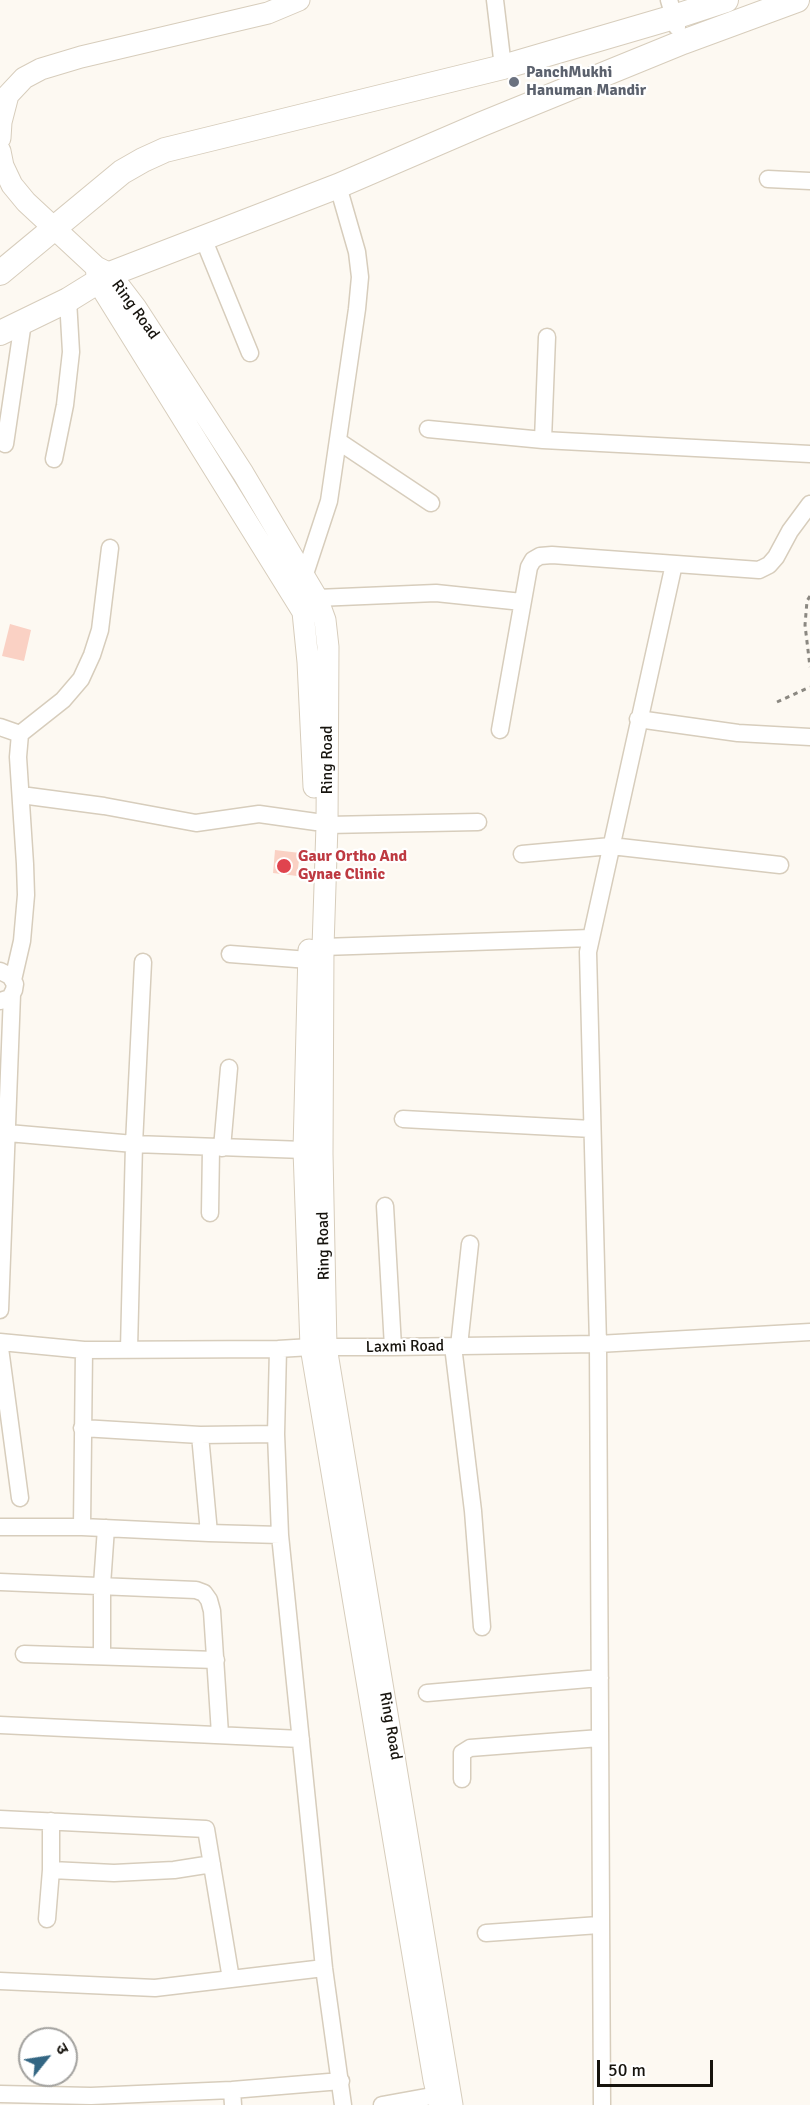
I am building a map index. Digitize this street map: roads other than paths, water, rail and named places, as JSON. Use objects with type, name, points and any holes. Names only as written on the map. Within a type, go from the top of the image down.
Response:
[{"type":"main road","points":[[0,273],[122,172],[165,150],[503,67],[671,9],[726,0]]},
{"type":"main road","points":[[0,333],[68,300],[101,274],[338,186],[683,42],[797,0]]},
{"type":"street","points":[[0,138],[1,122],[8,95],[24,78],[41,69],[81,57],[268,13],[299,0]]},
{"type":"street","points":[[495,0],[503,67]]},
{"type":"street","points":[[671,9],[683,42]]},
{"type":"street","points":[[0,151],[3,166],[12,185],[26,202],[101,274]]},
{"type":"street","points":[[768,178],[810,181]]},
{"type":"street","points":[[304,577],[329,501],[360,277],[357,252],[338,186]]},
{"type":"street","points":[[203,238],[250,353]]},
{"type":"street","name":"Ring Road","points":[[101,274],[136,308],[185,383],[243,473],[317,598],[325,620],[328,647],[316,953],[304,1150],[318,1347],[443,2102]]},
{"type":"street","name":"Ring Road","points":[[101,274],[303,612],[321,824]]},
{"type":"street","points":[[54,459],[65,405],[71,352],[68,300]]},
{"type":"street","points":[[5,444],[23,322]]},
{"type":"street","points":[[543,440],[546,337]]},
{"type":"street","points":[[428,429],[543,440],[810,454]]},
{"type":"street","points":[[338,441],[431,503]]},
{"type":"street","points":[[500,730],[522,602],[529,567],[533,560],[540,556],[759,570],[769,565],[776,556],[790,531],[810,504]]},
{"type":"street","points":[[0,1310],[1,1210],[8,1133],[6,987],[25,922],[26,864],[18,757],[20,734],[63,700],[81,679],[100,630],[110,548]]},
{"type":"street","points":[[602,2105],[598,1344],[588,952],[674,564]]},
{"type":"street","points":[[317,598],[436,593],[522,602]]},
{"type":"street","points":[[638,719],[738,733],[810,737]]},
{"type":"street","points":[[0,727],[20,734]]},
{"type":"street","points":[[21,795],[104,806],[196,823],[259,814],[321,824],[478,822]]},
{"type":"street","points":[[522,854],[611,846],[780,865]]},
{"type":"street","points":[[230,954],[316,953],[591,938]]},
{"type":"street","name":"Ring Road","points":[[316,953],[322,1154],[318,1347]]},
{"type":"street","points":[[129,1349],[134,1144],[143,962]]},
{"type":"street","points":[[210,1213],[216,1148],[229,1068]]},
{"type":"street","points":[[403,1119],[592,1129]]},
{"type":"street","points":[[8,1133],[134,1144],[304,1150]]},
{"type":"street","points":[[385,1206],[393,1347]]},
{"type":"street","points":[[470,1244],[456,1346],[482,1627]]},
{"type":"street","name":"Laxmi Road","points":[[0,1342],[84,1350],[278,1349],[598,1344],[810,1332]]},
{"type":"street","points":[[0,1348],[20,1498]]},
{"type":"street","points":[[278,1349],[276,1434],[280,1534],[324,1968],[343,2105]]},
{"type":"street","points":[[82,1527],[84,1350]]},
{"type":"street","points":[[82,1428],[200,1435],[276,1434]]},
{"type":"street","points":[[200,1435],[209,1533]]},
{"type":"street","points":[[0,1527],[82,1527],[280,1534]]},
{"type":"street","points":[[102,1656],[102,1586],[106,1528]]},
{"type":"street","points":[[0,1582],[196,1590],[204,1593],[212,1611],[220,1734]]},
{"type":"street","points":[[24,1654],[216,1660]]},
{"type":"street","points":[[427,1693],[600,1678]]},
{"type":"street","points":[[0,1725],[301,1739]]},
{"type":"street","points":[[462,1779],[462,1753],[470,1748],[600,1738]]},
{"type":"street","points":[[0,1819],[206,1828],[231,1979]]},
{"type":"street","points":[[47,1919],[51,1870],[51,1821]]},
{"type":"street","points":[[51,1870],[114,1873],[174,1870],[212,1864]]},
{"type":"street","points":[[486,1932],[600,1925]]},
{"type":"street","points":[[0,1981],[155,1988],[324,1968]]},
{"type":"street","points":[[0,2094],[232,2097],[341,2080]]},
{"type":"street","points":[[382,2105],[443,2102]]},
{"type":"place","name":"PanchMukhi Hanuman Mandir","points":[[514,82]]},
{"type":"place","name":"Gaur Ortho And Gynae Clinic","points":[[284,866]]}]
